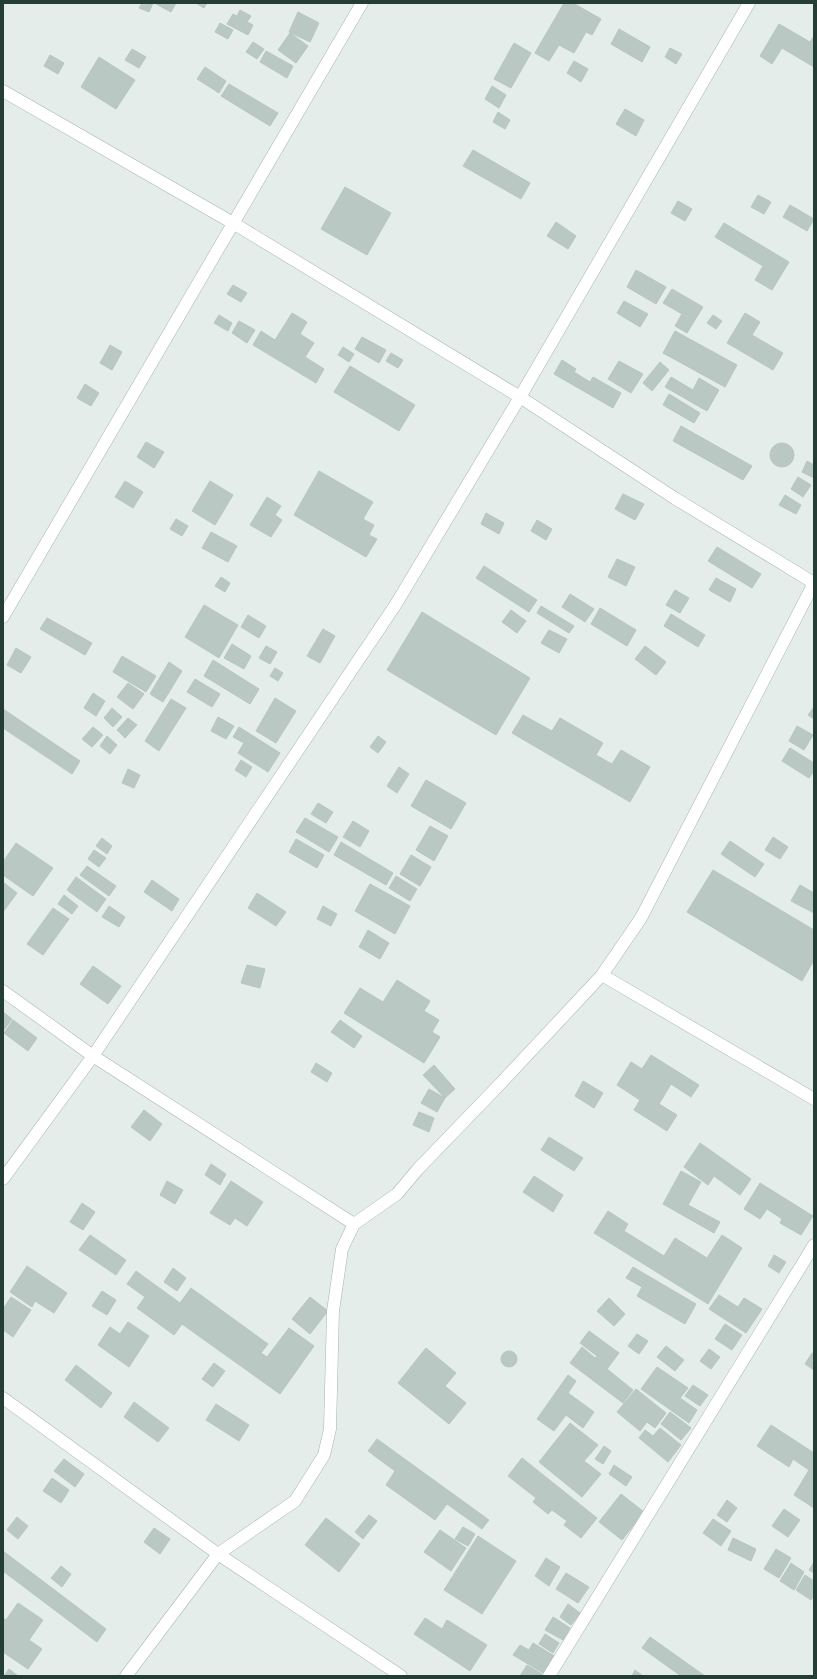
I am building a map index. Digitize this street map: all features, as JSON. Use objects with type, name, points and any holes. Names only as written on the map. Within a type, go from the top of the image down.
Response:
[{"type":"street","points":[[3,617],[362,3]]},
{"type":"street","points":[[3,1179],[93,1056],[396,604],[520,397],[749,3]]},
{"type":"street","points":[[3,91],[233,223],[520,397],[676,499],[814,583],[641,918],[602,975],[501,1084],[418,1169],[397,1194],[354,1224],[342,1248],[333,1311],[330,1429],[324,1455],[295,1501],[218,1554],[126,1676]]},
{"type":"street","points":[[602,975],[814,1099]]},
{"type":"street","points":[[3,992],[93,1056],[354,1224]]},
{"type":"street","points":[[549,1676],[814,1245]]},
{"type":"street","points":[[3,1398],[218,1554],[401,1676]]},
{"type":"building","points":[[142,3],[153,3],[149,12],[139,8]]},
{"type":"building","points":[[176,3],[171,12],[156,4]]},
{"type":"building","points":[[196,3],[207,3],[204,8]]},
{"type":"building","points":[[564,3],[573,3],[601,19],[592,35],[586,32],[574,53],[559,45],[549,61],[535,53]]},
{"type":"building","points":[[240,10],[251,16],[247,22],[253,25],[248,35],[227,24],[233,14],[237,16]]},
{"type":"building","points":[[298,12],[319,23],[310,42],[289,32]]},
{"type":"building","points":[[220,23],[233,30],[228,39],[215,32]]},
{"type":"building","points":[[779,24],[810,42],[814,36],[814,67],[782,48],[772,64],[760,56]]},
{"type":"building","points":[[619,29],[650,47],[642,62],[611,44]]},
{"type":"building","points":[[290,33],[308,46],[296,63],[278,50]]},
{"type":"building","points":[[253,42],[264,49],[257,59],[246,52]]},
{"type":"building","points":[[514,43],[531,53],[511,88],[494,79]]},
{"type":"building","points":[[670,48],[682,54],[676,64],[665,57]]},
{"type":"building","points":[[132,49],[146,57],[139,68],[125,60]]},
{"type":"building","points":[[266,51],[293,66],[287,78],[260,62]]},
{"type":"building","points":[[50,55],[64,63],[58,74],[44,66]]},
{"type":"building","points":[[99,57],[135,80],[116,109],[81,87]]},
{"type":"building","points":[[574,61],[588,69],[581,82],[567,73]]},
{"type":"building","points":[[205,67],[226,81],[219,93],[197,79]]},
{"type":"building","points":[[229,84],[278,113],[270,126],[221,96]]},
{"type":"building","points":[[492,86],[506,95],[499,108],[485,99]]},
{"type":"building","points":[[625,109],[644,120],[636,136],[616,124]]},
{"type":"building","points":[[498,112],[510,120],[505,129],[493,122]]},
{"type":"building","points":[[473,150],[530,183],[521,199],[463,166]]},
{"type":"building","points":[[345,187],[391,213],[367,255],[321,229]]},
{"type":"building","points":[[758,195],[771,202],[764,214],[751,207]]},
{"type":"building","points":[[678,201],[692,209],[685,221],[671,213]]},
{"type":"building","points":[[790,205],[814,219],[807,231],[783,217]]},
{"type":"building","points":[[556,222],[576,236],[568,249],[547,236]]},
{"type":"building","points":[[724,223],[789,262],[772,290],[755,280],[763,266],[715,237]]},
{"type":"building","points":[[636,270],[666,287],[656,304],[627,287]]},
{"type":"building","points":[[233,285],[247,293],[241,302],[227,294]]},
{"type":"building","points":[[672,289],[703,307],[687,333],[675,326],[682,314],[663,303]]},
{"type":"building","points":[[624,301],[648,314],[640,327],[617,313]]},
{"type":"building","points":[[292,313],[307,322],[300,334],[314,343],[305,357],[324,369],[316,383],[253,345],[261,331],[275,340]]},
{"type":"building","points":[[745,313],[760,322],[752,335],[783,353],[773,370],[727,343]]},
{"type":"building","points":[[219,315],[232,323],[228,331],[214,323]]},
{"type":"building","points":[[713,315],[722,321],[716,329],[707,323]]},
{"type":"building","points":[[239,321],[255,330],[247,343],[232,333]]},
{"type":"building","points":[[675,331],[737,365],[725,387],[663,353]]},
{"type":"building","points":[[362,337],[386,350],[379,363],[355,349]]},
{"type":"building","points":[[110,345],[122,352],[112,370],[100,363]]},
{"type":"building","points":[[343,347],[354,354],[349,362],[338,355]]},
{"type":"building","points":[[391,353],[403,360],[398,368],[386,361]]},
{"type":"building","points":[[562,360],[576,369],[574,372],[590,382],[593,377],[621,393],[613,408],[554,374]]},
{"type":"building","points":[[619,361],[643,374],[631,393],[608,379]]},
{"type":"building","points":[[660,362],[669,370],[652,391],[643,383]]},
{"type":"building","points":[[350,366],[415,405],[399,431],[334,392]]},
{"type":"building","points":[[671,377],[693,390],[699,378],[719,390],[707,411],[665,387]]},
{"type":"building","points":[[85,384],[99,393],[91,406],[77,398]]},
{"type":"building","points":[[669,394],[700,413],[694,423],[663,405]]},
{"type":"building","points":[[681,426],[752,466],[743,480],[673,441]]},
{"type":"building","points":[[146,442],[164,452],[154,468],[137,457]]},
{"type":"building","points":[[782,443],[791,446],[794,455],[791,464],[782,467],[773,464],[770,455],[773,446]]},
{"type":"building","points":[[807,461],[814,465],[814,478],[802,472]]},
{"type":"building","points":[[319,471],[373,502],[363,519],[374,525],[369,535],[377,539],[366,557],[294,515]]},
{"type":"building","points":[[798,477],[811,485],[803,497],[791,489]]},
{"type":"building","points":[[125,481],[143,492],[133,508],[115,497]]},
{"type":"building","points":[[210,481],[233,495],[215,525],[192,511]]},
{"type":"building","points":[[623,494],[644,504],[635,520],[615,509]]},
{"type":"building","points":[[785,495],[801,505],[796,514],[779,505]]},
{"type":"building","points":[[267,497],[281,506],[275,515],[282,520],[271,537],[250,525]]},
{"type":"building","points":[[486,513],[504,523],[499,534],[481,524]]},
{"type":"building","points":[[176,519],[188,526],[182,536],[170,529]]},
{"type":"building","points":[[537,520],[552,529],[546,540],[531,531]]},
{"type":"building","points":[[211,532],[237,546],[228,562],[202,548]]},
{"type":"building","points":[[717,547],[761,574],[752,588],[708,561]]},
{"type":"building","points":[[617,559],[635,567],[626,586],[608,577]]},
{"type":"building","points":[[484,566],[537,600],[529,612],[476,578]]},
{"type":"building","points":[[221,577],[230,583],[225,592],[215,586]]},
{"type":"building","points":[[716,578],[736,589],[730,602],[709,590]]},
{"type":"building","points":[[675,590],[689,598],[680,613],[666,605]]},
{"type":"building","points":[[570,594],[594,609],[585,622],[562,607]]},
{"type":"building","points":[[204,605],[238,625],[219,658],[185,637]]},
{"type":"building","points":[[541,606],[574,626],[569,633],[537,613]]},
{"type":"building","points":[[600,608],[636,630],[627,646],[591,624]]},
{"type":"building","points":[[511,610],[526,621],[517,633],[502,622]]},
{"type":"building","points":[[422,612],[530,678],[496,735],[387,670]]},
{"type":"building","points":[[671,614],[705,635],[698,647],[664,626]]},
{"type":"building","points":[[248,615],[266,626],[259,638],[241,627]]},
{"type":"building","points":[[47,618],[92,643],[85,655],[40,629]]},
{"type":"building","points":[[323,629],[335,636],[320,663],[307,656]]},
{"type":"building","points":[[549,630],[567,639],[559,653],[541,643]]},
{"type":"building","points":[[232,644],[251,656],[244,669],[224,658]]},
{"type":"building","points":[[266,646],[277,652],[270,664],[259,658]]},
{"type":"building","points":[[645,646],[666,662],[656,675],[635,659]]},
{"type":"building","points":[[16,648],[31,657],[21,673],[7,665]]},
{"type":"building","points":[[122,656],[156,676],[146,692],[113,672]]},
{"type":"building","points":[[213,660],[259,689],[250,704],[204,676]]},
{"type":"building","points":[[169,662],[182,671],[163,702],[150,694]]},
{"type":"building","points":[[275,668],[283,673],[278,681],[270,676]]},
{"type":"building","points":[[195,679],[220,694],[212,707],[187,692]]},
{"type":"building","points":[[128,683],[144,694],[133,709],[117,697]]},
{"type":"building","points":[[93,693],[105,701],[96,716],[84,708]]},
{"type":"building","points":[[275,698],[296,711],[276,743],[256,731]]},
{"type":"building","points":[[171,699],[186,708],[159,751],[145,741]]},
{"type":"building","points":[[814,707],[814,719],[808,715]]},
{"type":"building","points":[[112,708],[122,717],[113,727],[104,718]]},
{"type":"building","points":[[3,709],[80,761],[72,774],[3,728]]},
{"type":"building","points":[[523,715],[552,731],[560,718],[603,743],[596,755],[612,764],[621,750],[650,767],[630,802],[512,733]]},
{"type":"building","points":[[218,717],[234,726],[226,739],[211,731]]},
{"type":"building","points":[[128,718],[137,725],[125,738],[117,730]]},
{"type":"building","points":[[797,726],[813,735],[804,750],[789,741]]},
{"type":"building","points":[[93,727],[103,735],[92,747],[82,739]]},
{"type":"building","points":[[239,727],[280,753],[268,772],[238,753],[244,743],[233,737]]},
{"type":"building","points":[[107,736],[117,745],[110,754],[100,746]]},
{"type":"building","points":[[378,736],[386,742],[378,753],[370,747]]},
{"type":"building","points":[[790,748],[814,763],[814,771],[809,778],[782,761]]},
{"type":"building","points":[[241,760],[252,767],[246,777],[235,770]]},
{"type":"building","points":[[399,767],[409,774],[397,793],[387,786]]},
{"type":"building","points":[[128,769],[140,775],[134,788],[122,783]]},
{"type":"building","points":[[426,780],[466,803],[451,829],[411,806]]},
{"type":"building","points":[[318,803],[333,812],[326,823],[311,814]]},
{"type":"building","points":[[305,818],[338,837],[329,852],[296,832]]},
{"type":"building","points":[[353,821],[369,831],[360,847],[343,837]]},
{"type":"building","points":[[430,826],[448,836],[434,861],[416,850]]},
{"type":"building","points":[[773,837],[788,847],[780,859],[765,850]]},
{"type":"building","points":[[102,838],[112,846],[107,854],[96,846]]},
{"type":"building","points":[[296,839],[324,855],[317,868],[289,852]]},
{"type":"building","points":[[730,841],[764,864],[755,877],[721,854]]},
{"type":"building","points":[[341,842],[393,873],[386,885],[334,855]]},
{"type":"building","points":[[16,843],[53,868],[33,896],[3,875],[3,862]]},
{"type":"building","points":[[94,850],[106,858],[99,867],[88,859]]},
{"type":"building","points":[[411,855],[431,867],[420,886],[400,874]]},
{"type":"building","points":[[87,866],[116,886],[109,896],[80,875]]},
{"type":"building","points":[[713,870],[814,930],[814,960],[802,981],[687,912]]},
{"type":"building","points":[[396,876],[417,889],[410,901],[389,888]]},
{"type":"building","points":[[76,877],[106,899],[97,912],[67,890]]},
{"type":"building","points":[[152,880],[179,899],[172,911],[144,892]]},
{"type":"building","points":[[3,882],[17,893],[3,912]]},
{"type":"building","points":[[370,884],[410,906],[395,934],[355,911]]},
{"type":"building","points":[[800,885],[814,893],[814,913],[791,901]]},
{"type":"building","points":[[257,893],[286,912],[276,926],[248,908]]},
{"type":"building","points":[[64,895],[78,906],[72,914],[58,904]]},
{"type":"building","points":[[109,906],[125,917],[119,927],[102,917]]},
{"type":"building","points":[[323,906],[337,914],[331,926],[317,919]]},
{"type":"building","points":[[53,908],[69,919],[43,955],[27,944]]},
{"type":"building","points":[[368,930],[389,943],[380,959],[359,947]]},
{"type":"building","points":[[247,965],[265,969],[260,988],[241,983]]},
{"type":"building","points":[[93,966],[121,986],[108,1004],[80,984]]},
{"type":"building","points":[[397,980],[430,1001],[424,1011],[439,1020],[432,1032],[440,1037],[424,1063],[344,1013],[360,988],[383,1002]]},
{"type":"building","points":[[3,1012],[12,1019],[3,1031]]},
{"type":"building","points":[[13,1020],[37,1038],[28,1051],[4,1033]]},
{"type":"building","points":[[340,1020],[362,1036],[354,1048],[331,1032]]},
{"type":"building","points":[[651,1055],[699,1085],[691,1097],[671,1084],[659,1104],[677,1115],[667,1131],[634,1110],[640,1100],[617,1085],[631,1062],[642,1069]]},
{"type":"building","points":[[316,1063],[332,1073],[327,1082],[311,1072]]},
{"type":"building","points":[[434,1065],[455,1089],[445,1098],[423,1075]]},
{"type":"building","points":[[583,1081],[603,1093],[594,1108],[575,1096]]},
{"type":"building","points":[[429,1089],[445,1098],[437,1112],[421,1103]]},
{"type":"building","points":[[144,1110],[162,1124],[150,1141],[131,1127]]},
{"type":"building","points":[[419,1112],[434,1118],[429,1132],[413,1125]]},
{"type":"building","points":[[549,1137],[583,1158],[574,1171],[541,1150]]},
{"type":"building","points":[[700,1143],[751,1179],[740,1195],[714,1176],[708,1185],[684,1167]]},
{"type":"building","points":[[211,1164],[226,1174],[220,1185],[205,1175]]},
{"type":"building","points":[[681,1171],[701,1182],[688,1205],[720,1222],[714,1233],[663,1204]]},
{"type":"building","points":[[534,1176],[563,1195],[553,1212],[523,1192]]},
{"type":"building","points":[[167,1181],[183,1190],[175,1204],[160,1195]]},
{"type":"building","points":[[231,1181],[263,1202],[247,1226],[235,1218],[230,1225],[210,1213]]},
{"type":"building","points":[[760,1183],[813,1216],[801,1235],[780,1223],[782,1219],[767,1209],[760,1219],[744,1209]]},
{"type":"building","points":[[82,1203],[95,1212],[83,1230],[70,1222]]},
{"type":"building","points":[[608,1211],[628,1224],[624,1231],[664,1256],[675,1238],[707,1258],[722,1235],[742,1248],[708,1304],[594,1233]]},
{"type":"building","points":[[90,1235],[126,1260],[116,1275],[79,1250]]},
{"type":"building","points":[[774,1255],[786,1262],[779,1273],[768,1266]]},
{"type":"building","points":[[27,1266],[67,1293],[54,1313],[35,1301],[32,1307],[10,1292]]},
{"type":"building","points":[[633,1267],[696,1304],[685,1324],[637,1296],[642,1287],[626,1278]]},
{"type":"building","points":[[173,1268],[186,1278],[177,1291],[164,1282]]},
{"type":"building","points":[[136,1271],[180,1303],[191,1288],[268,1344],[261,1353],[267,1357],[289,1328],[314,1346],[280,1394],[182,1324],[174,1335],[137,1308],[145,1297],[127,1284]]},
{"type":"building","points":[[102,1291],[116,1300],[107,1315],[92,1306]]},
{"type":"building","points":[[719,1295],[738,1307],[744,1298],[762,1309],[746,1333],[709,1309]]},
{"type":"building","points":[[11,1297],[31,1310],[13,1337],[3,1330],[3,1309]]},
{"type":"building","points":[[310,1297],[328,1311],[310,1334],[292,1319]]},
{"type":"building","points":[[609,1298],[625,1314],[614,1326],[597,1311]]},
{"type":"building","points":[[128,1322],[149,1336],[129,1367],[98,1345],[110,1327],[120,1334]]},
{"type":"building","points":[[725,1324],[742,1335],[732,1350],[715,1339]]},
{"type":"building","points":[[589,1331],[619,1353],[607,1369],[633,1390],[623,1403],[570,1363],[582,1347],[595,1358],[597,1356],[580,1343]]},
{"type":"building","points":[[637,1334],[648,1341],[639,1354],[628,1346]]},
{"type":"building","points":[[666,1346],[684,1360],[675,1371],[657,1357]]},
{"type":"building","points":[[426,1348],[456,1373],[445,1386],[466,1403],[449,1424],[398,1383]]},
{"type":"building","points":[[709,1349],[720,1357],[711,1369],[700,1361]]},
{"type":"building","points":[[506,1351],[512,1351],[517,1356],[515,1365],[512,1367],[506,1367],[501,1362],[501,1356]]},
{"type":"building","points":[[812,1353],[814,1354],[814,1370],[805,1364]]},
{"type":"building","points":[[214,1363],[225,1371],[213,1387],[202,1379]]},
{"type":"building","points":[[76,1365],[112,1393],[101,1408],[65,1380]]},
{"type":"building","points":[[657,1367],[688,1388],[680,1398],[697,1410],[689,1423],[641,1389]]},
{"type":"building","points":[[568,1375],[576,1381],[568,1393],[594,1412],[583,1428],[566,1415],[554,1431],[537,1419]]},
{"type":"building","points":[[693,1385],[708,1395],[700,1406],[685,1396]]},
{"type":"building","points":[[636,1389],[666,1413],[655,1428],[647,1422],[640,1431],[617,1412]]},
{"type":"building","points":[[134,1402],[169,1428],[158,1442],[124,1417]]},
{"type":"building","points":[[216,1404],[249,1425],[239,1441],[206,1420]]},
{"type":"building","points":[[670,1412],[691,1428],[681,1440],[661,1424]]},
{"type":"building","points":[[570,1423],[598,1445],[584,1461],[601,1474],[582,1497],[539,1462]]},
{"type":"building","points":[[771,1425],[814,1453],[814,1508],[794,1495],[809,1470],[793,1459],[789,1467],[757,1446]]},
{"type":"building","points":[[660,1428],[681,1445],[668,1462],[639,1438],[645,1430],[653,1436]]},
{"type":"building","points":[[377,1439],[489,1520],[482,1529],[447,1504],[435,1520],[386,1485],[395,1471],[368,1451]]},
{"type":"building","points":[[604,1446],[611,1451],[603,1464],[595,1459]]},
{"type":"building","points":[[522,1458],[597,1518],[581,1538],[564,1525],[567,1521],[552,1510],[548,1514],[533,1502],[536,1498],[508,1476]]},
{"type":"building","points":[[64,1459],[84,1474],[75,1487],[54,1471]]},
{"type":"building","points":[[614,1465],[632,1477],[626,1486],[609,1474]]},
{"type":"building","points":[[52,1478],[69,1490],[61,1503],[43,1491]]},
{"type":"building","points":[[621,1494],[644,1512],[622,1540],[599,1522]]},
{"type":"building","points":[[727,1500],[737,1508],[727,1522],[717,1515]]},
{"type":"building","points":[[784,1509],[800,1520],[788,1537],[772,1526]]},
{"type":"building","points":[[369,1515],[377,1521],[363,1539],[355,1532]]},
{"type":"building","points":[[17,1517],[28,1526],[18,1539],[7,1530]]},
{"type":"building","points":[[326,1518],[360,1544],[339,1572],[305,1545]]},
{"type":"building","points":[[713,1519],[731,1531],[721,1546],[703,1533]]},
{"type":"building","points":[[463,1527],[475,1534],[468,1546],[455,1539]]},
{"type":"building","points":[[154,1528],[170,1539],[160,1554],[144,1542]]},
{"type":"building","points":[[440,1530],[466,1548],[451,1571],[424,1552]]},
{"type":"building","points":[[478,1536],[516,1561],[482,1614],[444,1590]]},
{"type":"building","points":[[733,1538],[756,1549],[751,1561],[728,1550]]},
{"type":"building","points":[[776,1549],[791,1558],[779,1578],[764,1569]]},
{"type":"building","points":[[3,1551],[106,1629],[97,1642],[3,1571]]},
{"type":"building","points":[[546,1558],[560,1567],[549,1586],[535,1576]]},
{"type":"building","points":[[814,1562],[814,1573],[809,1570]]},
{"type":"building","points":[[791,1563],[804,1572],[794,1590],[780,1581]]},
{"type":"building","points":[[61,1566],[71,1574],[62,1587],[51,1578]]},
{"type":"building","points":[[566,1573],[589,1587],[578,1603],[556,1589]]},
{"type":"building","points":[[805,1575],[814,1581],[814,1595],[811,1600],[796,1590]]},
{"type":"building","points":[[18,1603],[43,1620],[29,1640],[42,1649],[28,1669],[3,1652],[3,1618],[6,1620]]},
{"type":"building","points":[[568,1604],[580,1613],[571,1625],[560,1617]]},
{"type":"building","points":[[553,1617],[570,1628],[563,1640],[545,1630]]},
{"type":"building","points":[[425,1618],[442,1629],[447,1620],[487,1645],[470,1671],[414,1634]]},
{"type":"building","points":[[545,1634],[559,1643],[553,1653],[539,1644]]},
{"type":"building","points":[[650,1637],[705,1676],[681,1676],[642,1648]]},
{"type":"building","points":[[533,1643],[556,1657],[545,1674],[513,1655],[520,1645],[529,1650]]},
{"type":"building","points":[[527,1665],[542,1674],[541,1676],[520,1676]]},
{"type":"building","points":[[9,1669],[18,1676],[4,1676]]},
{"type":"building","points":[[635,1670],[643,1676],[632,1676]]}]
